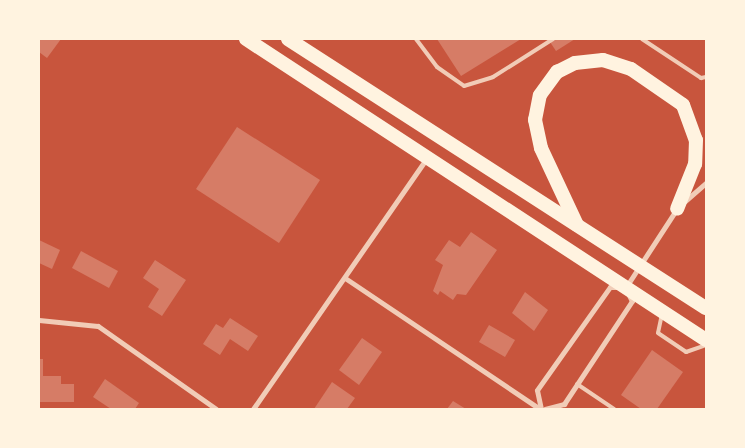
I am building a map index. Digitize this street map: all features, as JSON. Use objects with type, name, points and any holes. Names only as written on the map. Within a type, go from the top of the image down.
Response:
[{"type":"highway","points":[[246,39],[706,340]]},
{"type":"highway","points":[[288,39],[706,308]]},
{"type":"highway","points":[[577,226],[544,156],[535,120],[540,95],[557,72],[575,63],[603,60],[631,68],[683,105],[696,140],[695,164],[677,209]]},
{"type":"street","points":[[253,409],[427,157]]},
{"type":"street","points":[[625,287],[677,209],[706,182]]},
{"type":"street","points":[[345,278],[540,409]]},
{"type":"street","points":[[540,409],[537,390],[610,287],[625,287]]},
{"type":"street","points":[[545,409],[564,404],[632,301],[625,287]]},
{"type":"street","points":[[39,320],[98,326],[216,409]]},
{"type":"lane","points":[[416,39],[437,67],[464,86],[493,77],[553,39]]},
{"type":"lane","points":[[642,39],[701,78],[706,77]]},
{"type":"lane","points":[[663,312],[658,333],[686,352],[706,345]]},
{"type":"lane","points":[[577,384],[614,409]]},
{"type":"building","points":[[39,39],[61,39],[47,58],[39,52]]},
{"type":"building","points":[[437,39],[521,39],[461,76]]},
{"type":"building","points":[[548,39],[575,39],[556,51]]},
{"type":"building","points":[[237,127],[320,180],[279,243],[196,189]]},
{"type":"building","points":[[471,232],[497,250],[466,295],[457,294],[453,300],[440,291],[438,295],[433,291],[443,265],[435,260],[449,240],[460,247]]},
{"type":"building","points":[[39,240],[60,250],[52,269],[39,263]]},
{"type":"building","points":[[81,251],[118,271],[109,288],[72,268]]},
{"type":"building","points":[[155,260],[186,280],[162,316],[148,307],[159,289],[143,278]]},
{"type":"building","points":[[525,292],[548,310],[534,331],[512,313]]},
{"type":"building","points":[[230,318],[258,336],[248,351],[230,339],[220,355],[203,344],[216,324],[223,328]]},
{"type":"building","points":[[489,325],[515,340],[505,357],[479,342]]},
{"type":"building","points":[[362,338],[382,352],[359,385],[339,370]]},
{"type":"building","points":[[652,350],[683,372],[657,409],[641,409],[621,395]]},
{"type":"building","points":[[39,359],[43,359],[43,376],[61,376],[61,384],[74,384],[74,402],[39,402]]},
{"type":"building","points":[[105,379],[139,403],[135,409],[111,409],[93,397]]},
{"type":"building","points":[[332,382],[355,398],[347,409],[314,409]]},
{"type":"building","points":[[453,401],[466,409],[447,409]]}]
